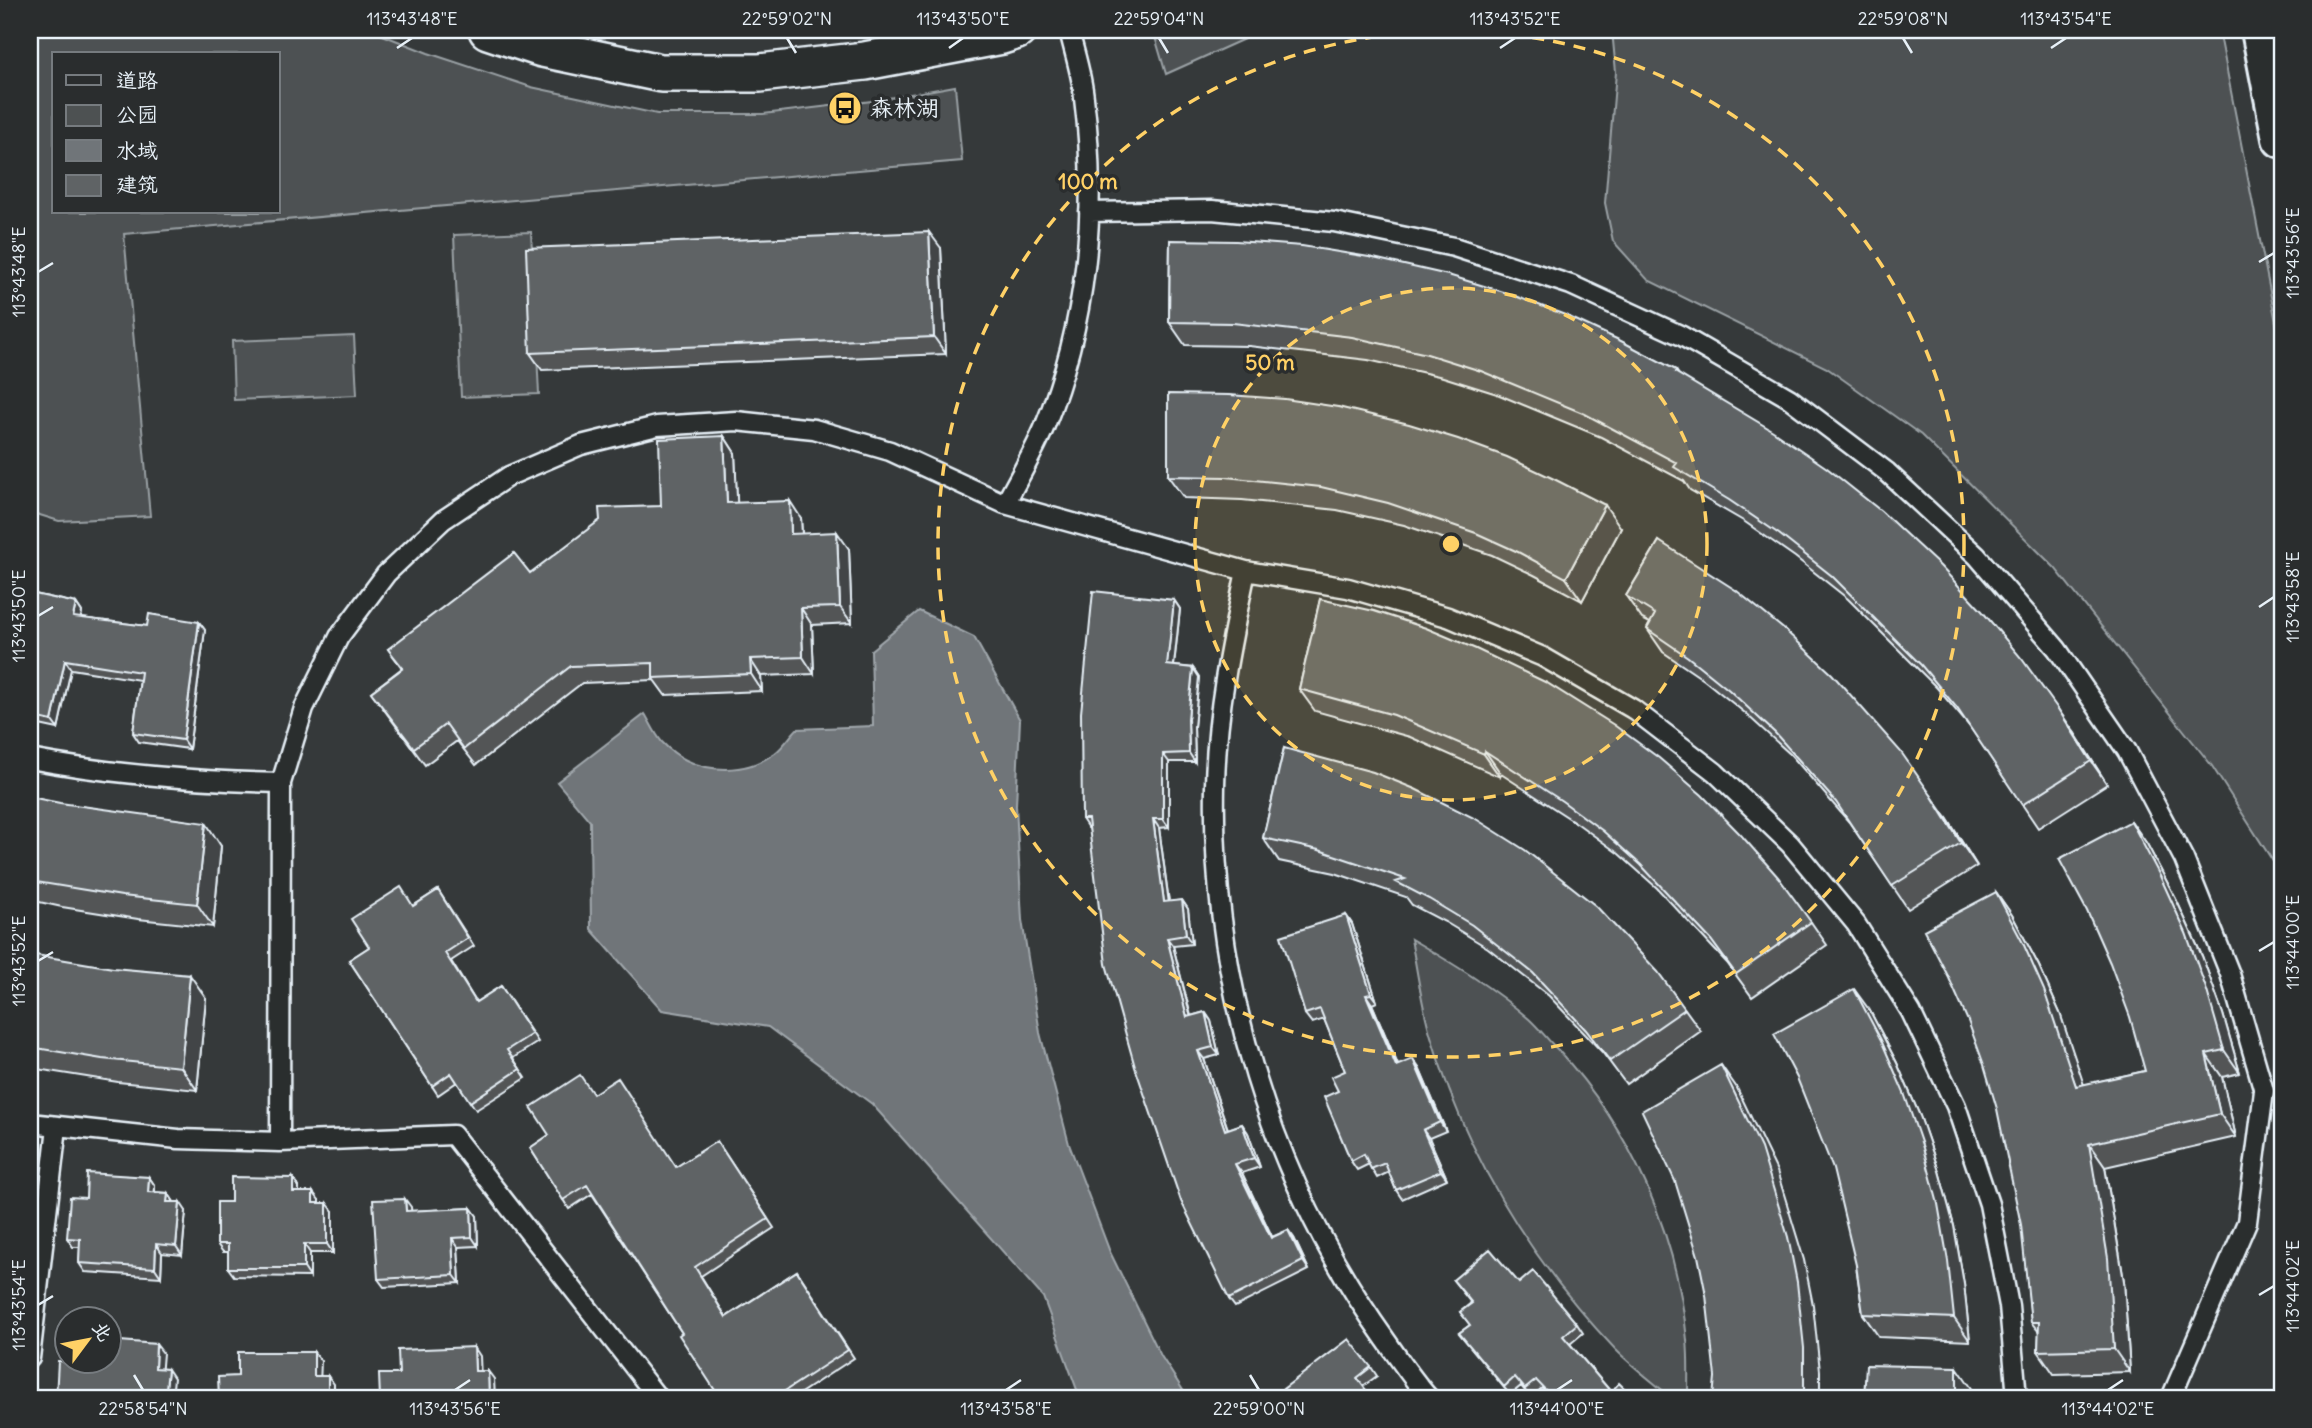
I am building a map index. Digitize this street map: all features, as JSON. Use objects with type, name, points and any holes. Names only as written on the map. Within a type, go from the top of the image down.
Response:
[{"type":"main road","points":[[2261,30],[2282,138]]},
{"type":"street","points":[[488,30],[542,48],[661,73],[760,73],[865,61],[1017,30]]},
{"type":"lane","points":[[1005,504],[1044,429],[1071,348],[1087,265],[1091,180],[1084,95],[1069,30]]},
{"type":"lane","points":[[1089,212],[1212,210],[1334,222],[1454,247],[1571,285],[1682,336],[1788,398],[1887,472],[1977,556],[2057,649],[2127,751],[2184,859],[2215,935],[2230,974],[2264,1091],[2247,1222],[2171,1398]]},
{"type":"lane","points":[[280,1142],[281,783],[304,708],[339,637],[386,574],[443,520],[509,476],[581,445],[657,426],[736,421],[814,429],[890,451],[1005,504],[1246,571],[1348,588],[1435,613],[1543,657],[1643,717],[1715,772],[1790,844],[1856,924],[1911,1012],[1956,1106],[1989,1204],[2009,1306],[2017,1398]]},
{"type":"lane","points":[[1246,571],[1224,678],[1215,785],[1218,894],[1235,1001],[1264,1105],[1305,1206],[1357,1301],[1429,1398]]},
{"type":"lane","points":[[30,759],[85,769],[199,781],[281,783]]},
{"type":"lane","points":[[30,1124],[178,1139],[280,1142],[453,1135],[658,1398]]},
{"type":"lane","points":[[30,1358],[57,1127]]},
{"type":"green space","points":[[30,30],[370,30],[428,53],[531,87],[657,114],[763,114],[872,101],[955,86],[962,161],[124,234],[150,516],[59,521],[30,512]]},
{"type":"green space","points":[[1153,30],[1264,30],[1166,74]]},
{"type":"green space","points":[[1612,30],[2219,30],[2282,353],[2282,890],[2274,863],[2212,766],[2055,568],[1921,435],[1827,368],[1648,280],[1613,241],[1605,203],[1616,72]]},
{"type":"green space","points":[[531,232],[539,394],[461,397],[454,235]]},
{"type":"green space","points":[[354,336],[357,395],[234,400],[232,341]]},
{"type":"green space","points":[[1411,939],[1457,966],[1529,1019],[1584,1081],[1608,1114],[1646,1184],[1673,1261],[1687,1340],[1688,1398],[1672,1398],[1616,1350],[1555,1279],[1504,1202],[1481,1162],[1444,1077],[1427,1021]]},
{"type":"water","points":[[919,611],[974,637],[1020,720],[1016,805],[1022,920],[1040,1033],[1069,1144],[1110,1252],[1161,1356],[1188,1398],[1080,1398],[1043,1297],[872,1104],[768,1027],[662,1010],[591,929],[590,821],[557,782],[645,714],[659,739],[674,752],[701,766],[732,769],[761,761],[778,751],[797,729],[873,726],[871,650]]},
{"type":"building","points":[[929,232],[934,337],[530,353],[526,248]]},
{"type":"building","points":[[1170,240],[1302,246],[1369,257],[1448,275],[1565,315],[1676,370],[1675,372],[1773,431],[1827,468],[1881,511],[1940,566],[2022,659],[2091,761],[2022,805],[1957,708],[1921,665],[1832,576],[1779,534],[1674,467],[1677,463],[1585,414],[1481,371],[1427,354],[1352,337],[1233,323],[1169,322]]},
{"type":"building","points":[[1168,394],[1285,399],[1338,407],[1409,424],[1507,457],[1605,505],[1566,578],[1476,533],[1388,503],[1321,487],[1226,477],[1168,476]]},
{"type":"building","points":[[724,436],[727,503],[790,501],[791,534],[837,532],[840,607],[801,608],[803,657],[750,659],[751,674],[653,678],[653,663],[571,666],[464,749],[446,724],[414,748],[371,692],[403,668],[388,649],[514,553],[530,573],[600,520],[599,508],[661,506],[659,439]]},
{"type":"building","points":[[1659,541],[1737,591],[1786,631],[1832,674],[1901,752],[1961,843],[1892,886],[1836,802],[1775,733],[1729,690],[1647,629],[1655,614],[1626,596]]},
{"type":"building","points":[[1093,591],[1174,600],[1167,665],[1193,668],[1188,719],[1189,753],[1163,754],[1163,819],[1153,819],[1164,902],[1182,900],[1186,935],[1167,938],[1187,1017],[1205,1012],[1213,1047],[1198,1051],[1225,1130],[1242,1124],[1254,1158],[1235,1164],[1271,1238],[1288,1230],[1303,1261],[1229,1299],[1181,1201],[1135,1067],[1106,964],[1088,819],[1082,819],[1081,713]]},
{"type":"building","points":[[30,593],[76,603],[73,617],[147,626],[149,614],[199,622],[183,740],[133,733],[141,672],[65,660],[52,721],[30,716]]},
{"type":"building","points":[[1320,599],[1374,611],[1426,628],[1476,649],[1547,683],[1614,725],[1659,758],[1702,795],[1778,877],[1811,922],[1736,974],[1711,940],[1641,865],[1603,831],[1562,801],[1485,751],[1484,754],[1394,715],[1299,689]]},
{"type":"building","points":[[1284,748],[1373,772],[1415,789],[1476,819],[1525,850],[1596,906],[1658,972],[1685,1009],[1610,1061],[1586,1030],[1533,973],[1472,925],[1396,882],[1405,879],[1319,850],[1263,838]]},
{"type":"building","points":[[30,797],[206,823],[197,904],[122,896],[30,881]]},
{"type":"building","points":[[2131,821],[2186,933],[2207,991],[2224,1050],[2206,1054],[2220,1114],[2089,1144],[2108,1258],[2114,1349],[2038,1351],[2039,1322],[2031,1322],[2021,1225],[1997,1109],[1968,1021],[1924,930],[1996,892],[2044,990],[2076,1086],[2145,1071],[2130,1017],[2110,963],[2087,911],[2059,859]]},
{"type":"building","points":[[401,887],[413,906],[438,890],[468,938],[445,953],[476,1002],[501,986],[532,1034],[507,1050],[520,1069],[470,1102],[451,1073],[432,1086],[349,960],[369,947],[351,919]]},
{"type":"building","points":[[1346,915],[1371,994],[1366,995],[1396,1066],[1413,1059],[1440,1122],[1423,1130],[1441,1171],[1396,1190],[1385,1163],[1371,1169],[1364,1154],[1351,1161],[1324,1097],[1338,1091],[1331,1077],[1345,1071],[1320,1009],[1305,1014],[1281,936]]},
{"type":"building","points":[[30,954],[113,968],[190,975],[181,1067],[102,1059],[30,1047]]},
{"type":"building","points":[[1854,989],[1881,1040],[1904,1093],[1923,1148],[1938,1204],[1954,1318],[1863,1314],[1856,1265],[1833,1169],[1797,1078],[1774,1034]]},
{"type":"building","points":[[1721,1065],[1761,1148],[1788,1237],[1797,1282],[1804,1348],[1804,1398],[1713,1398],[1715,1377],[1706,1295],[1698,1256],[1675,1181],[1642,1111]]},
{"type":"building","points":[[580,1075],[593,1094],[618,1078],[676,1167],[717,1141],[768,1219],[695,1267],[726,1317],[797,1271],[848,1350],[774,1398],[720,1398],[679,1335],[682,1333],[587,1185],[563,1200],[530,1148],[549,1135],[531,1107]]},
{"type":"building","points":[[87,1173],[149,1177],[148,1192],[168,1193],[167,1202],[180,1202],[176,1246],[156,1244],[155,1268],[79,1263],[80,1239],[67,1238],[70,1197],[86,1198]]},
{"type":"building","points":[[231,1177],[293,1178],[293,1192],[313,1192],[313,1203],[327,1203],[327,1244],[304,1244],[304,1268],[228,1268],[228,1244],[217,1244],[217,1202],[231,1202]]},
{"type":"building","points":[[405,1199],[406,1211],[471,1208],[472,1237],[452,1238],[454,1275],[378,1279],[373,1200]]},
{"type":"building","points":[[1490,1249],[1519,1283],[1533,1271],[1577,1324],[1563,1336],[1611,1392],[1619,1383],[1634,1398],[1553,1398],[1536,1380],[1525,1389],[1515,1377],[1504,1387],[1459,1333],[1470,1325],[1460,1312],[1472,1303],[1453,1280]]},
{"type":"building","points":[[1349,1339],[1371,1367],[1357,1378],[1372,1398],[1290,1398],[1283,1389]]},
{"type":"building","points":[[122,1341],[156,1344],[155,1368],[168,1369],[165,1398],[56,1398],[57,1376],[122,1376]]},
{"type":"building","points":[[474,1347],[475,1371],[488,1371],[489,1398],[380,1398],[379,1374],[399,1374],[398,1350]]},
{"type":"building","points":[[238,1352],[314,1352],[314,1376],[328,1376],[328,1398],[219,1398],[218,1377],[238,1376]]},
{"type":"building","points":[[1866,1365],[1957,1367],[1957,1398],[1864,1398]]},
{"type":"place","name":"森林湖","points":[[845,108]]}]
